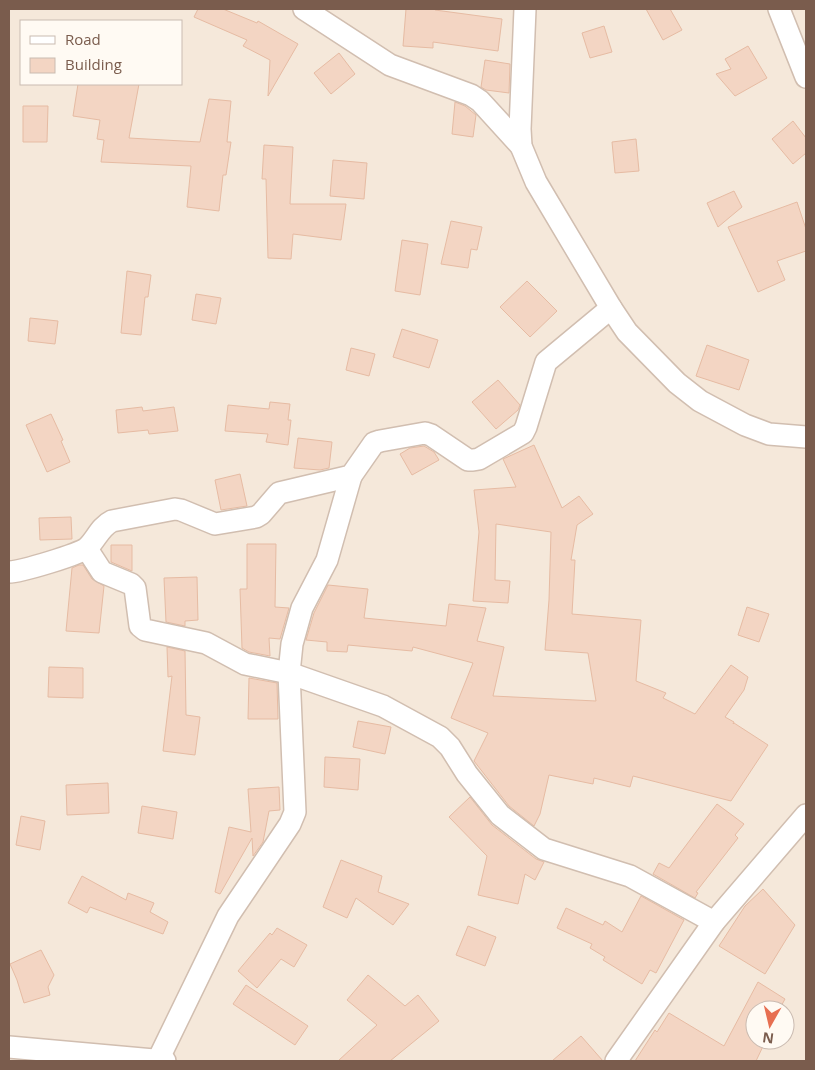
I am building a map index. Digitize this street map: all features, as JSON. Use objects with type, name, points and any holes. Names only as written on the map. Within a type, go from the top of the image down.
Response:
[{"type":"street","points":[[304,9],[390,65],[471,95],[480,101],[524,154]]},
{"type":"street","points":[[525,9],[520,129],[524,154],[536,182],[611,308],[628,332],[677,383],[700,401],[745,425],[769,434],[806,437]]},
{"type":"street","points":[[779,9],[806,77]]},
{"type":"street","points":[[9,1047],[162,1061],[228,916],[290,824],[294,812],[289,673],[292,644],[302,608],[326,560],[351,476],[374,444],[380,441],[425,433],[468,460],[479,460],[522,433],[526,427],[546,362],[611,308]]},
{"type":"street","points":[[9,572],[28,569],[87,549],[104,525],[112,522],[181,510],[215,524],[222,524],[262,514],[279,493],[351,476]]},
{"type":"street","points":[[87,549],[102,572],[131,584],[135,588],[140,626],[145,630],[206,643],[245,664],[289,673],[383,706],[440,737],[450,747],[467,774],[500,815],[544,849],[630,876],[714,922]]},
{"type":"street","points":[[616,1061],[714,922],[806,815]]},
{"type":"shaded area","points":[[9,9],[806,9],[806,1061],[9,1061]]},
{"type":"building","points":[[198,9],[223,9],[257,23],[258,21],[298,44],[268,96],[270,60],[243,46],[247,40],[194,17]]},
{"type":"building","points":[[406,9],[435,9],[502,19],[498,51],[433,42],[433,48],[403,46]]},
{"type":"building","points":[[646,9],[670,9],[682,30],[663,40]]},
{"type":"building","points":[[604,26],[612,52],[590,58],[582,33]]},
{"type":"building","points":[[748,46],[767,78],[735,96],[716,74],[731,69],[725,59]]},
{"type":"building","points":[[339,53],[355,74],[331,94],[314,73]]},
{"type":"building","points":[[485,60],[510,64],[509,93],[486,90],[481,87]]},
{"type":"building","points":[[78,85],[139,85],[129,138],[200,142],[209,99],[231,101],[227,142],[231,142],[226,175],[223,175],[219,211],[187,207],[191,166],[101,162],[104,140],[97,139],[100,120],[73,116]]},
{"type":"building","points":[[455,102],[465,106],[476,115],[473,137],[452,134]]},
{"type":"building","points":[[23,106],[48,106],[47,142],[23,142]]},
{"type":"building","points":[[793,121],[806,138],[806,153],[793,164],[772,139]]},
{"type":"building","points":[[636,139],[639,171],[615,173],[612,142]]},
{"type":"building","points":[[264,145],[293,147],[290,204],[346,204],[341,240],[293,234],[291,259],[268,258],[266,179],[262,179]]},
{"type":"building","points":[[333,160],[367,163],[364,199],[330,196]]},
{"type":"building","points":[[734,191],[742,207],[718,227],[707,203]]},
{"type":"building","points":[[797,202],[806,229],[806,251],[777,261],[785,280],[758,292],[728,227]]},
{"type":"building","points":[[451,221],[482,227],[477,250],[471,249],[468,268],[441,264]]},
{"type":"building","points":[[402,240],[428,244],[420,295],[395,291]]},
{"type":"building","points":[[127,271],[151,275],[148,297],[145,297],[141,335],[121,333]]},
{"type":"building","points":[[527,281],[557,311],[530,337],[500,307]]},
{"type":"building","points":[[196,294],[221,298],[216,324],[192,320]]},
{"type":"building","points":[[30,318],[58,321],[55,344],[28,341]]},
{"type":"building","points":[[402,329],[438,340],[429,368],[393,357]]},
{"type":"building","points":[[707,345],[749,360],[739,390],[696,376]]},
{"type":"building","points":[[351,348],[375,354],[369,376],[346,370]]},
{"type":"building","points":[[498,380],[520,405],[518,410],[496,429],[472,402]]},
{"type":"building","points":[[270,402],[290,404],[288,420],[291,420],[288,445],[266,442],[268,434],[225,431],[228,405],[269,409]]},
{"type":"building","points":[[142,407],[143,411],[174,407],[178,431],[149,434],[148,430],[118,433],[116,410]]},
{"type":"building","points":[[51,414],[63,440],[61,441],[70,462],[47,472],[26,425]]},
{"type":"building","points":[[298,438],[332,442],[329,468],[320,470],[294,468]]},
{"type":"building","points":[[534,445],[562,508],[579,496],[593,514],[577,525],[571,560],[575,560],[572,614],[641,620],[636,681],[666,693],[663,698],[695,714],[731,665],[748,677],[744,690],[725,717],[734,722],[733,724],[768,745],[731,801],[633,776],[630,787],[594,778],[593,784],[549,775],[540,814],[534,826],[509,806],[474,761],[488,733],[451,718],[473,663],[413,647],[412,651],[348,645],[347,652],[327,651],[327,642],[306,640],[314,613],[328,585],[368,589],[364,618],[446,626],[449,604],[486,608],[477,641],[504,647],[493,696],[596,701],[588,653],[545,650],[551,532],[496,524],[495,580],[510,581],[508,603],[473,601],[479,532],[474,490],[516,487],[503,459]]},
{"type":"building","points":[[424,446],[434,452],[439,460],[412,475],[400,454],[410,448]]},
{"type":"building","points":[[240,474],[247,506],[221,510],[215,480]]},
{"type":"building","points":[[71,517],[72,539],[40,540],[39,518]]},
{"type":"building","points":[[247,544],[276,544],[275,607],[289,608],[280,639],[269,638],[270,656],[249,652],[242,648],[240,589],[247,589]]},
{"type":"building","points":[[111,545],[132,545],[132,571],[111,562]]},
{"type":"building","points":[[83,565],[92,579],[104,586],[99,633],[66,631],[72,568]]},
{"type":"building","points":[[197,577],[198,620],[185,621],[185,626],[166,622],[164,578]]},
{"type":"building","points":[[747,607],[769,614],[759,642],[738,635]]},
{"type":"building","points":[[167,647],[185,651],[186,715],[200,717],[195,755],[163,751],[172,676],[168,677]]},
{"type":"building","points":[[49,667],[83,668],[83,698],[48,697]]},
{"type":"building","points":[[249,678],[277,683],[278,719],[248,719]]},
{"type":"building","points":[[358,721],[391,727],[385,754],[353,747]]},
{"type":"building","points":[[325,757],[360,759],[358,790],[324,787]]},
{"type":"building","points":[[108,783],[109,813],[67,815],[66,785]]},
{"type":"building","points":[[279,787],[280,810],[269,811],[263,842],[253,856],[252,838],[220,894],[215,892],[229,827],[251,832],[248,789]]},
{"type":"building","points":[[470,797],[492,825],[536,859],[544,862],[535,880],[525,874],[518,904],[478,895],[487,856],[449,817]]},
{"type":"building","points":[[717,804],[744,824],[735,835],[738,838],[696,892],[698,893],[695,898],[653,874],[659,863],[669,868]]},
{"type":"building","points":[[142,806],[177,812],[173,839],[138,833]]},
{"type":"building","points":[[21,816],[45,821],[40,850],[16,845]]},
{"type":"building","points":[[341,860],[382,876],[378,892],[409,904],[393,925],[356,898],[347,918],[323,907]]},
{"type":"building","points":[[82,876],[126,900],[128,893],[154,903],[150,912],[168,922],[163,934],[90,907],[87,913],[68,903]]},
{"type":"building","points":[[763,889],[795,925],[765,974],[719,946],[745,906]]},
{"type":"building","points":[[641,896],[684,920],[656,973],[650,970],[642,984],[603,960],[605,957],[590,948],[592,944],[557,928],[566,908],[603,925],[605,921],[622,932]]},
{"type":"building","points":[[468,926],[496,937],[485,966],[456,955]]},
{"type":"building","points":[[277,928],[307,945],[294,967],[281,959],[257,988],[238,971],[270,933],[272,935]]},
{"type":"building","points":[[41,950],[54,975],[48,987],[50,995],[24,1003],[10,964]]},
{"type":"building","points":[[368,975],[405,1006],[418,995],[439,1021],[390,1061],[338,1061],[377,1025],[347,1000]]},
{"type":"building","points":[[758,982],[785,999],[784,1000],[748,1000]]},
{"type":"building","points":[[246,985],[308,1026],[295,1045],[233,1004]]},
{"type":"building","points":[[745,1006],[745,1050],[761,1050],[756,1061],[635,1061],[655,1030],[657,1032],[669,1013],[724,1046]]},
{"type":"building","points":[[581,1036],[603,1061],[552,1061]]}]
